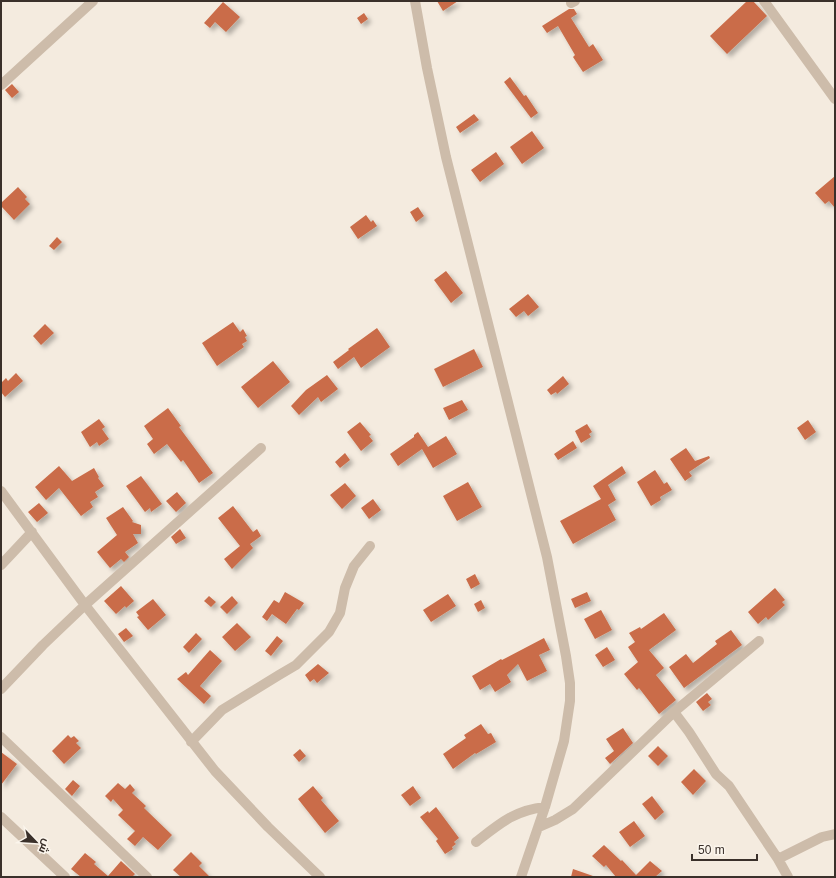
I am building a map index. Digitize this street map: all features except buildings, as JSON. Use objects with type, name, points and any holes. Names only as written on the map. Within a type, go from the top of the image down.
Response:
[{"type":"street","points":[[1,85],[93,1]]},
{"type":"street","points":[[416,1],[435,107],[446,157],[547,557],[566,656],[570,695],[568,721],[539,827],[521,877]]},
{"type":"street","points":[[764,1],[835,99]]},
{"type":"street","points":[[1,688],[85,605],[261,448]]},
{"type":"street","points":[[1,492],[85,605],[148,684],[191,742],[238,797],[320,877]]},
{"type":"street","points":[[1,565],[32,532]]},
{"type":"street","points":[[191,742],[222,710],[296,666],[329,632],[340,614],[345,588],[354,566],[370,546]]},
{"type":"street","points":[[539,827],[555,820],[573,809],[674,712],[759,641]]},
{"type":"street","points":[[674,712],[689,732],[716,774],[729,786],[778,859],[788,877]]},
{"type":"street","points":[[1,737],[147,877]]},
{"type":"street","points":[[476,842],[503,821],[517,813],[545,807]]},
{"type":"street","points":[[1,817],[65,877]]},
{"type":"street","points":[[778,859],[822,837],[835,834]]}]
